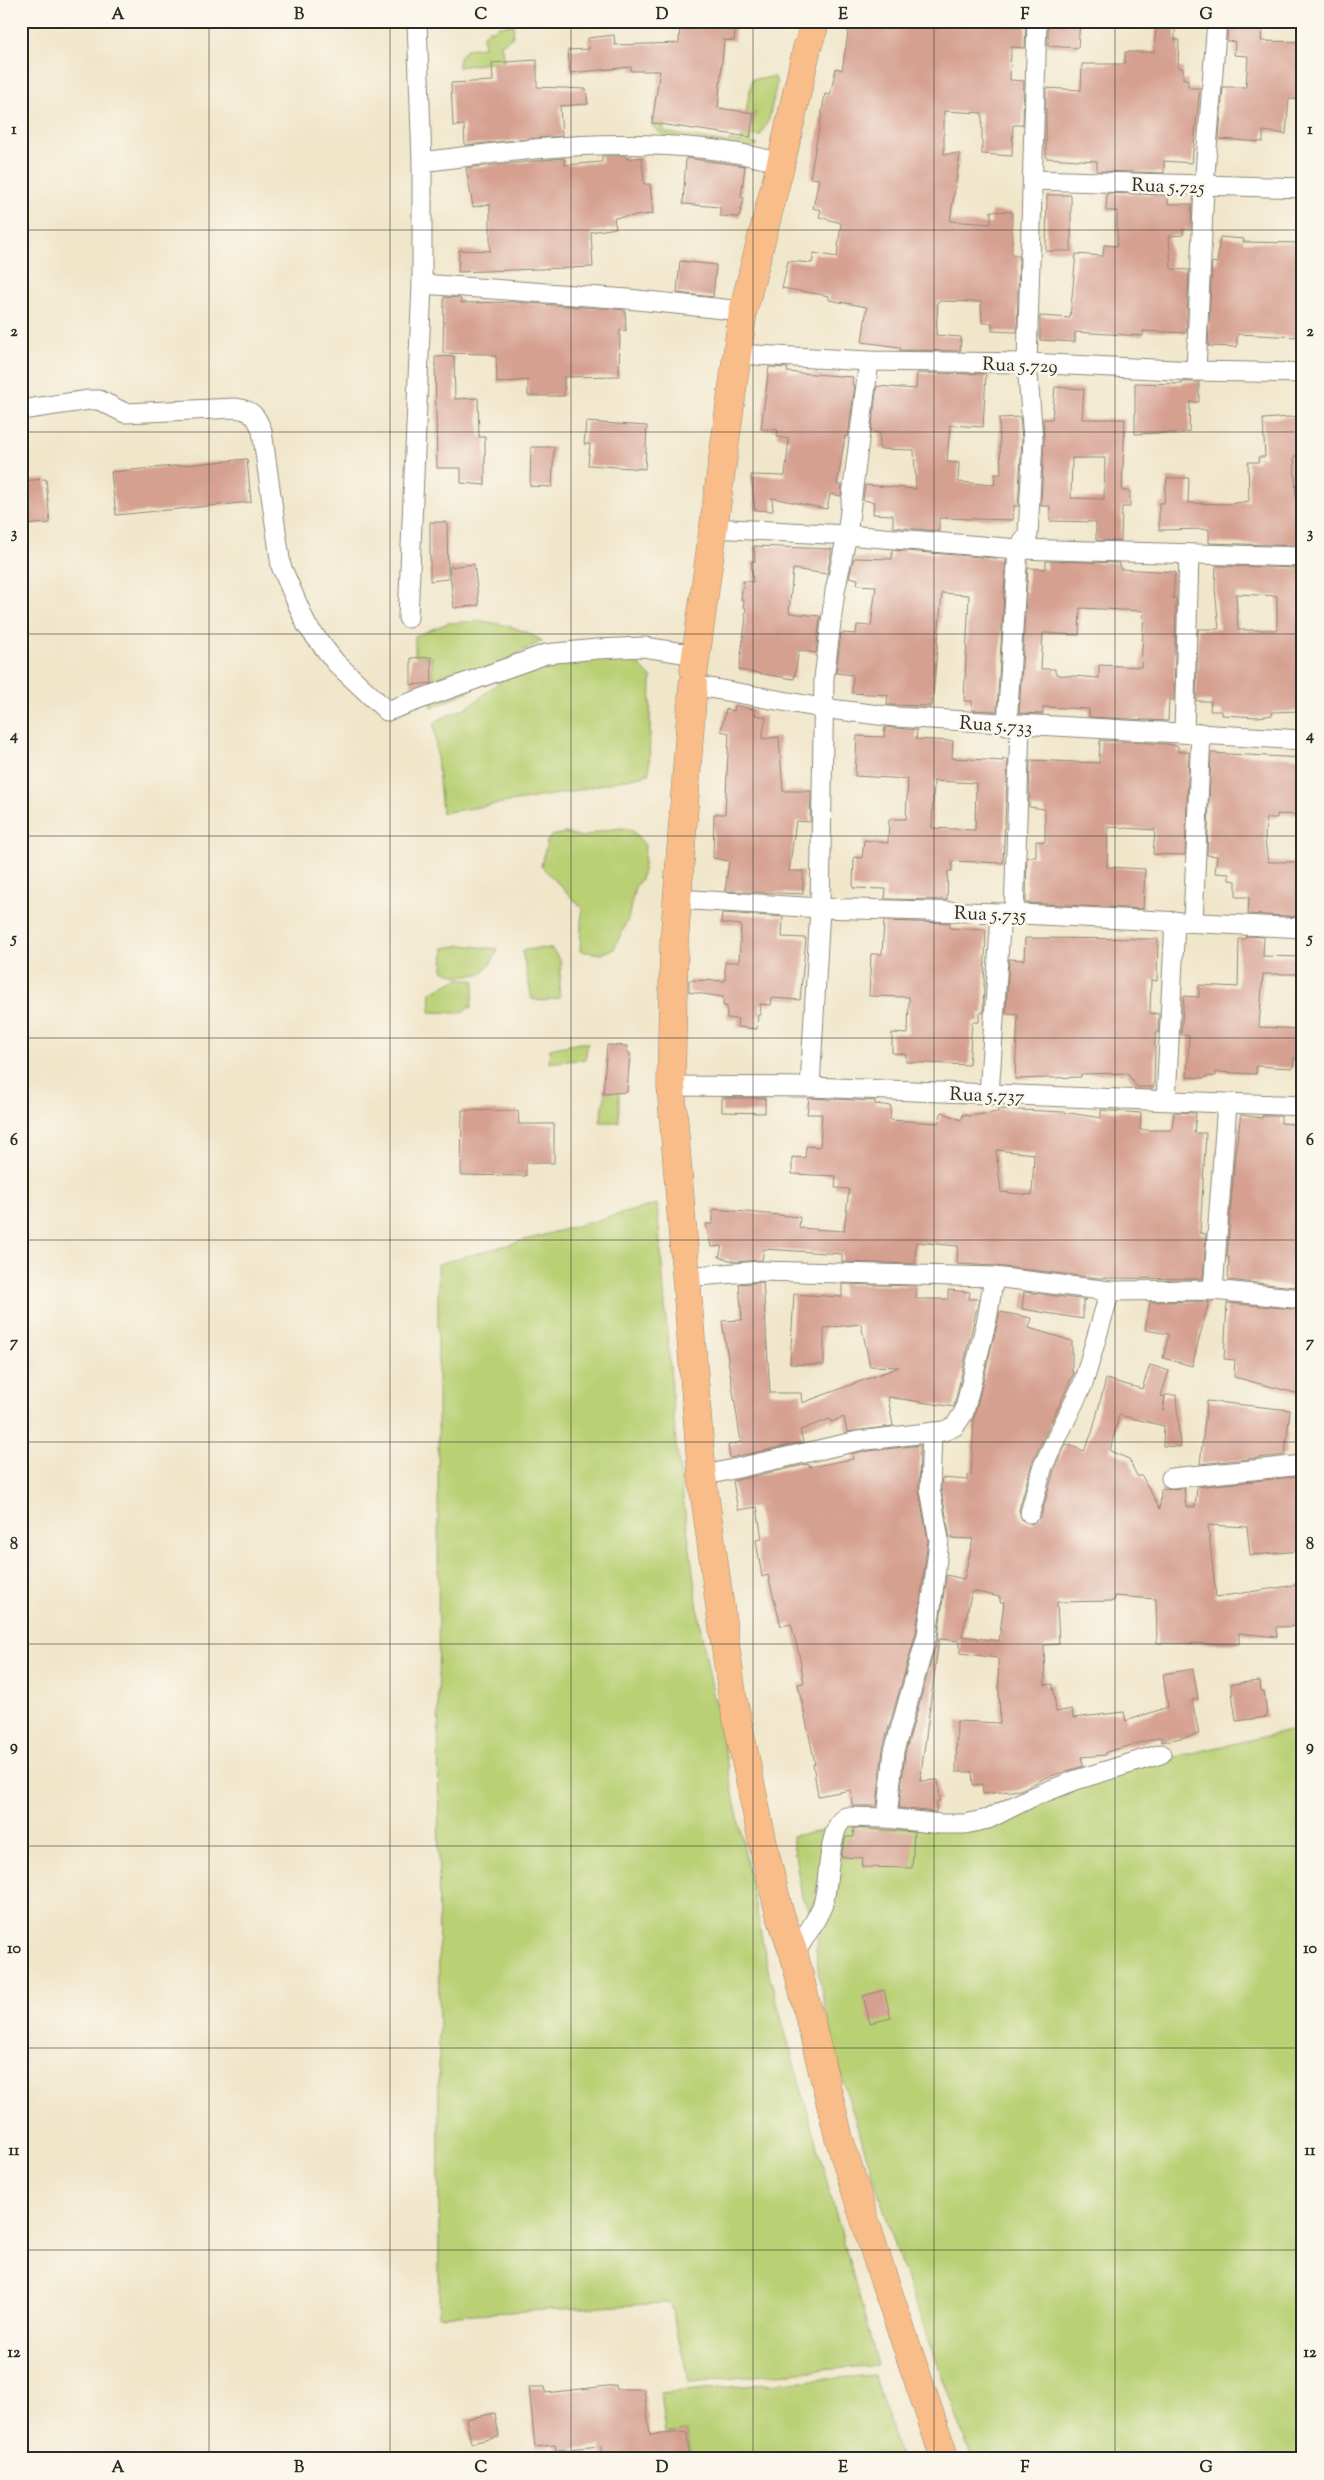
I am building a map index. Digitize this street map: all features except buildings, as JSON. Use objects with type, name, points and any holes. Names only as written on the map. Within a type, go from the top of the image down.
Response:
[{"type":"main road","points":[[816,21],[807,48],[781,163],[743,311],[712,528],[694,670],[677,899],[670,1086],[702,1476],[733,1700],[779,1911],[794,1954],[839,2138],[880,2268],[945,2459]]},
{"type":"street","points":[[408,618],[422,284],[422,162],[416,21]]},
{"type":"street","points":[[989,1095],[1008,913],[1018,549],[1028,535],[1031,489],[1033,439],[1027,363],[1037,21]]},
{"type":"street","points":[[1196,371],[1204,186],[1217,21]]},
{"type":"street","points":[[422,162],[484,154],[614,144],[674,146],[751,155],[781,163]]},
{"type":"street","name":"Rua 5.725","points":[[1033,180],[1303,188]]},
{"type":"street","points":[[422,284],[628,299],[743,311]]},
{"type":"street","name":"Rua 5.729","points":[[736,354],[869,361],[1027,363],[1196,371],[1303,373]]},
{"type":"street","points":[[810,1087],[820,908],[824,678],[835,591],[847,535],[869,361]]},
{"type":"street","name":"Rua 5.733","points":[[21,410],[89,400],[99,400],[125,413],[248,409],[258,420],[262,431],[281,566],[308,626],[336,663],[387,710],[546,654],[644,647],[694,670],[822,708],[895,717],[1014,726],[1193,733],[1303,740]]},
{"type":"street","points":[[712,528],[847,535],[1018,549],[1303,557]]},
{"type":"street","points":[[1166,1100],[1184,922],[1193,733],[1189,554]]},
{"type":"street","name":"Rua 5.735","points":[[677,899],[820,908],[1008,913],[1303,928]]},
{"type":"street","name":"Rua 5.737","points":[[670,1086],[810,1087],[1303,1106]]},
{"type":"street","points":[[1213,1290],[1227,1104]]},
{"type":"street","points":[[685,1277],[760,1271],[994,1277],[1110,1291],[1213,1290],[1303,1299]]},
{"type":"street","points":[[702,1476],[858,1441],[944,1431],[955,1426],[964,1412],[987,1320],[994,1277]]},
{"type":"street","points":[[1030,1512],[1042,1466],[1083,1384],[1110,1291]]},
{"type":"street","points":[[887,1818],[894,1751],[927,1635],[934,1585],[939,1540],[930,1489],[932,1432]]},
{"type":"street","points":[[1171,1478],[1303,1465]]},
{"type":"street","points":[[794,1954],[816,1918],[823,1902],[837,1825],[846,1817],[887,1818],[941,1824],[966,1824],[988,1820],[1030,1798],[1076,1780],[1160,1754]]},
{"type":"green space","points":[[514,24],[513,37],[501,44],[504,61],[458,67],[459,58],[467,49],[484,47],[483,35],[489,30]]},
{"type":"green space","points":[[774,77],[777,82],[769,119],[760,136],[753,135],[751,143],[758,145],[752,148],[666,138],[652,126],[652,123],[664,125],[664,132],[728,143],[729,140],[741,143],[745,123],[753,124],[755,112],[746,111],[752,79]]},
{"type":"green space","points":[[481,621],[513,627],[542,641],[503,661],[469,691],[432,708],[432,657],[415,656],[415,636],[448,623]]},
{"type":"green space","points":[[617,657],[637,663],[651,677],[649,774],[564,793],[442,813],[434,724],[440,719],[471,705],[508,675],[531,660]]},
{"type":"green space","points":[[623,828],[633,831],[645,845],[644,866],[641,879],[635,887],[628,919],[614,949],[601,954],[580,951],[582,908],[541,866],[547,842],[551,836],[565,833],[583,837],[604,830]]},
{"type":"green space","points":[[462,945],[498,949],[491,963],[481,974],[457,976],[443,970],[444,948]]},
{"type":"green space","points":[[538,948],[552,949],[561,961],[559,998],[542,1001],[532,999],[522,951]]},
{"type":"green space","points":[[461,978],[475,981],[471,1007],[459,1013],[430,1012],[431,992]]},
{"type":"green space","points":[[588,1043],[585,1059],[549,1063],[550,1049]]},
{"type":"green space","points":[[619,1085],[619,1122],[600,1122],[607,1086]]},
{"type":"green space","points":[[657,1204],[676,1444],[701,1632],[769,1974],[878,2365],[689,2382],[670,2303],[439,2316],[438,1264]]},
{"type":"green space","points":[[1303,1728],[1303,2459],[972,2459],[900,2261],[837,2062],[820,1984],[816,1949],[837,1850],[845,1825],[942,1828],[1130,1767]]},
{"type":"green space","points":[[828,1830],[812,1915],[802,1897],[792,1836]]},
{"type":"green space","points":[[874,2375],[901,2459],[690,2459],[687,2431],[665,2433],[660,2393]]}]
